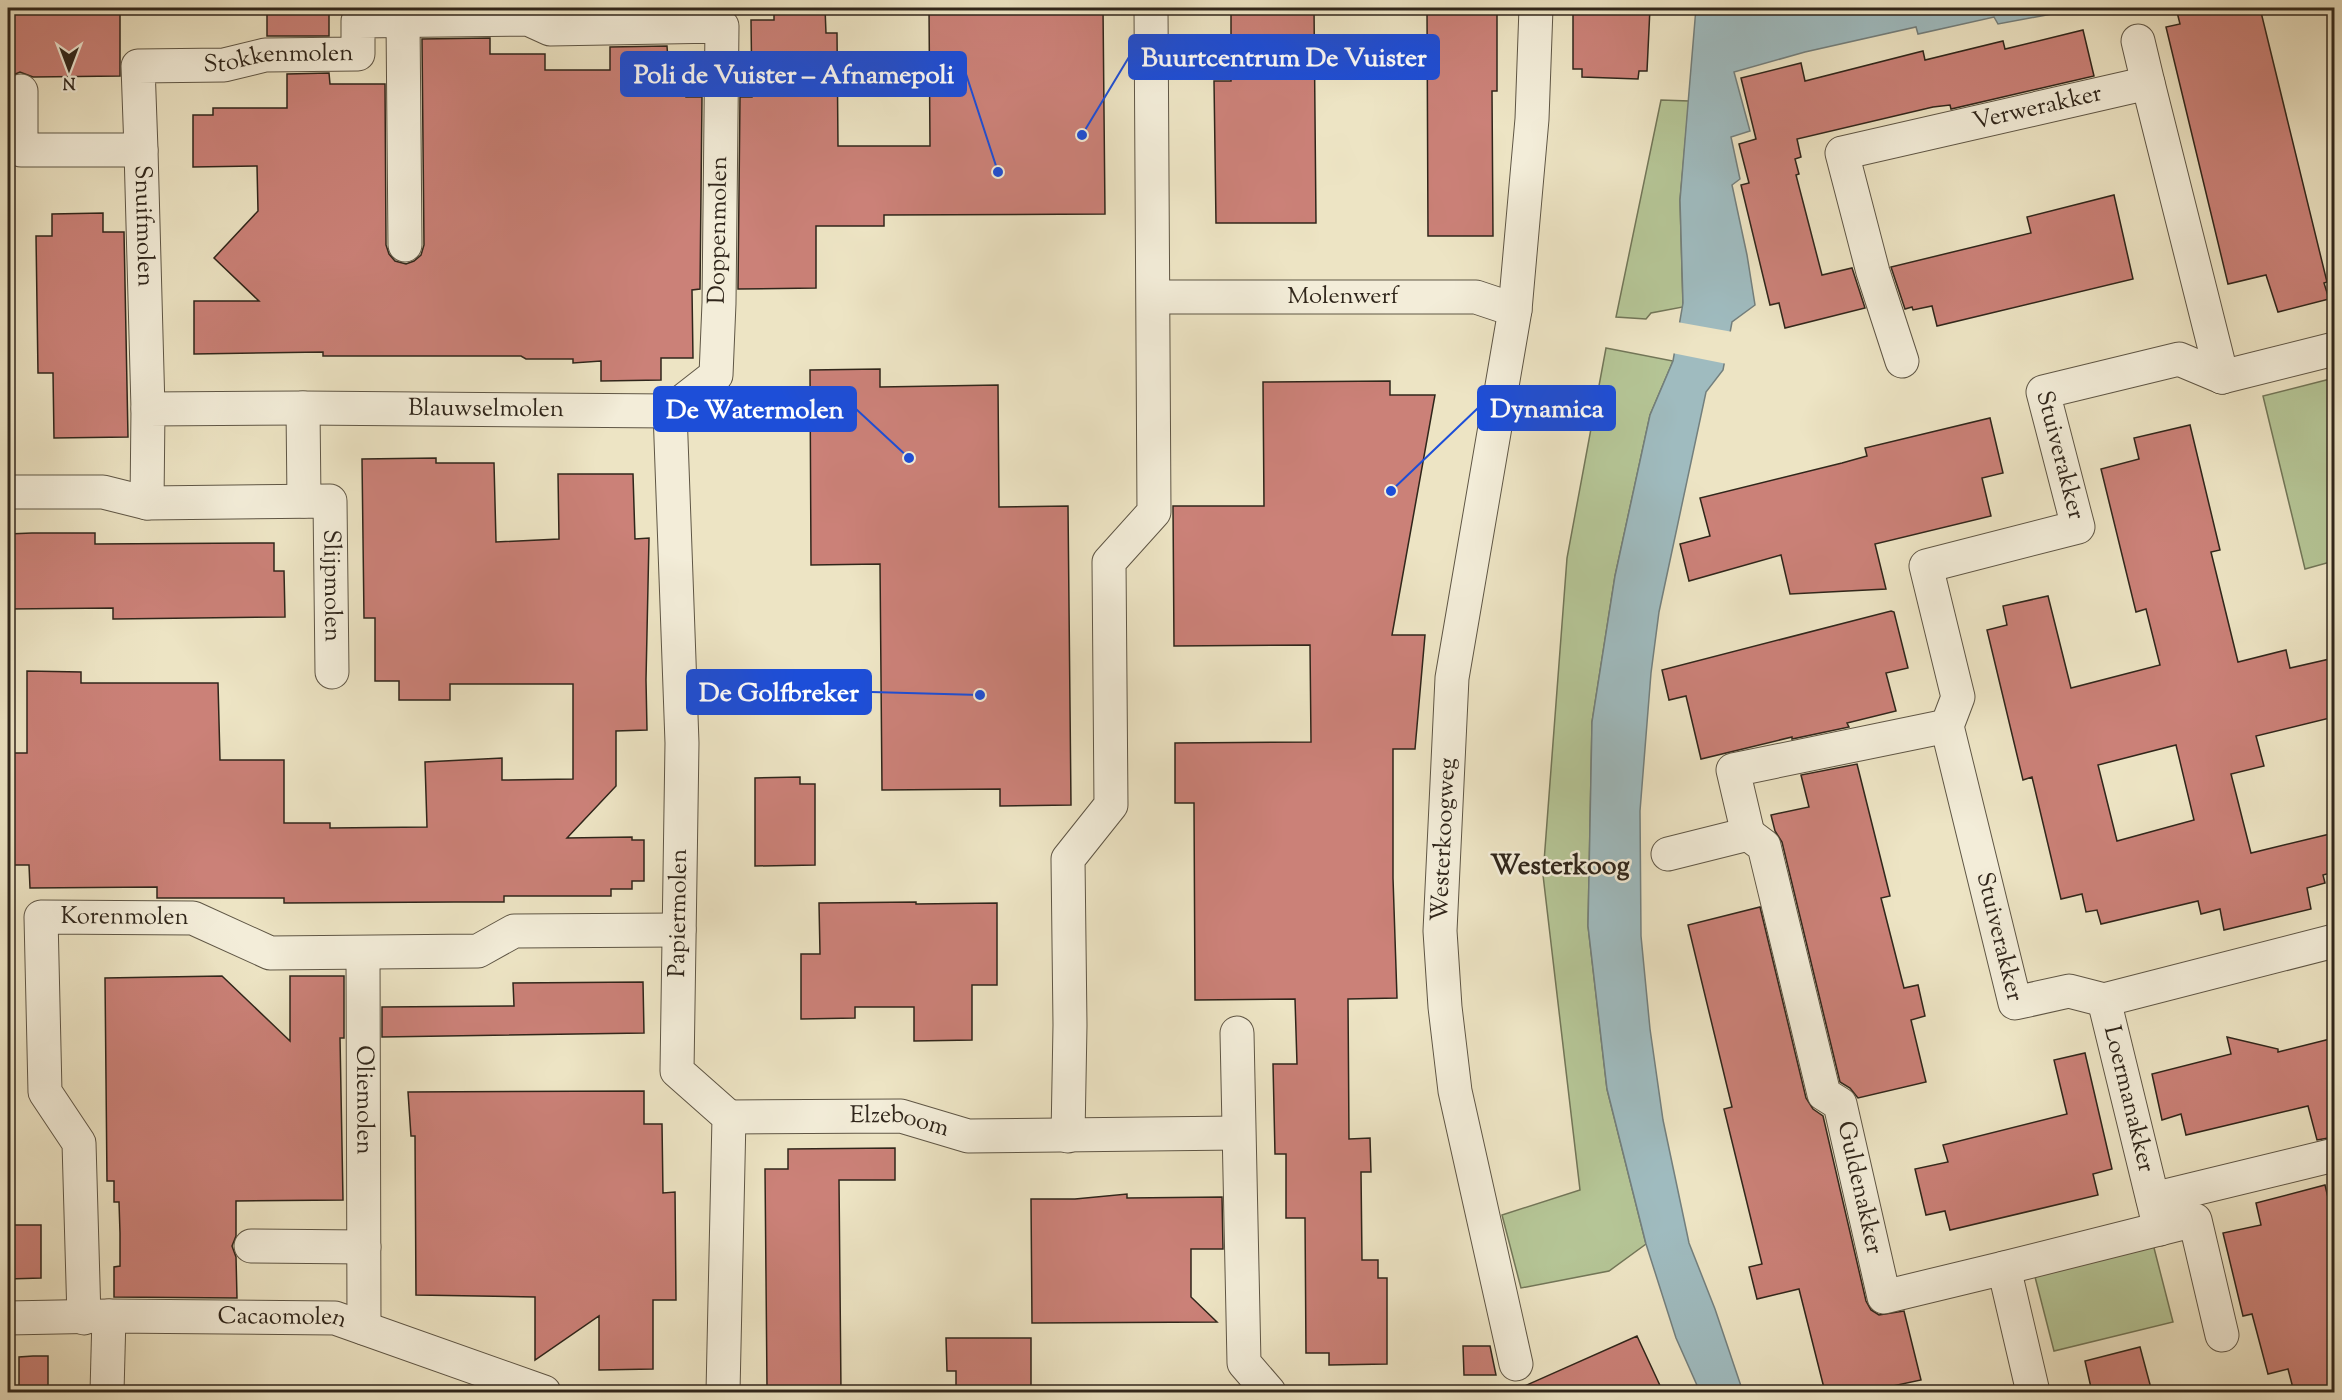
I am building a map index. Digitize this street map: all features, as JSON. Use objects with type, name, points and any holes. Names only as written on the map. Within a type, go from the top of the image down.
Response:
[{"type":"street","points":[[1068,1136],[1070,1025],[1068,859],[1111,805],[1109,562],[1154,512],[1151,8]]},
{"type":"street","points":[[1515,310],[1532,119],[1536,8]]},
{"type":"street","name":"Stokkenmolen","points":[[141,150],[138,66],[224,65],[265,55],[358,54],[358,21],[528,19],[550,29],[722,26]]},
{"type":"street","points":[[403,21],[405,244]]},
{"type":"street","name":"Doppenmolen","points":[[670,411],[716,375],[722,26]]},
{"type":"street","points":[[2138,41],[2222,378],[2334,349]]},
{"type":"street","name":"Verwerakker","points":[[1902,361],[1873,272],[1842,153],[2148,82]]},
{"type":"street","name":"Snuifmolen","points":[[21,91],[21,150],[141,150],[148,409]]},
{"type":"street","name":"Molenwerf","points":[[1154,297],[1476,297],[1515,310]]},
{"type":"street","name":"Westerkoogweg","points":[[1515,310],[1452,678],[1440,931],[1445,1007],[1455,1091],[1516,1364]]},
{"type":"street","name":"Stuiverakker","points":[[2222,378],[2179,359],[2043,392],[2078,527],[1926,566],[1958,697],[1947,726],[2015,1003],[2069,991],[2104,1000],[2334,941]]},
{"type":"street","points":[[8,492],[103,492],[147,503],[317,501],[303,408]]},
{"type":"street","points":[[147,503],[148,409]]},
{"type":"street","name":"Blauwselmolen","points":[[148,409],[670,411]]},
{"type":"street","name":"Papiermolen","points":[[670,411],[682,743],[677,1071],[729,1117]]},
{"type":"street","name":"Slijpmolen","points":[[317,501],[332,672]]},
{"type":"street","points":[[1668,854],[1748,834],[1733,770],[1947,726]]},
{"type":"street","name":"Guldenakker","points":[[1748,834],[1764,846],[1824,1095],[1840,1104],[1884,1297],[2004,1268],[2156,1214],[2195,1220],[2222,1335]]},
{"type":"street","name":"Korenmolen","points":[[97,1317],[79,1143],[45,1092],[41,917],[193,918],[270,953],[478,951],[514,931],[679,930]]},
{"type":"street","name":"Oliemolen","points":[[363,952],[364,1328]]},
{"type":"street","name":"Loermanakker","points":[[2104,1000],[2156,1214],[2334,1155]]},
{"type":"street","points":[[1237,1032],[1244,1363],[1269,1392]]},
{"type":"street","name":"Elzeboom","points":[[729,1117],[901,1116],[968,1136],[1238,1132]]},
{"type":"street","points":[[723,1392],[729,1117]]},
{"type":"street","points":[[251,1246],[364,1247]]},
{"type":"street","points":[[2004,1268],[2033,1392]]},
{"type":"street","points":[[97,1317],[107,1392]]},
{"type":"street","name":"Cacaomolen","points":[[8,1318],[335,1318],[544,1392]]},
{"type":"green space","points":[[1661,100],[1689,101],[1680,200],[1683,307],[1651,313],[1646,319],[1616,317]]},
{"type":"green space","points":[[1606,348],[1673,361],[1650,415],[1615,576],[1592,722],[1588,926],[1607,1089],[1646,1244],[1609,1271],[1521,1288],[1502,1215],[1580,1190],[1543,875],[1567,558]]},
{"type":"green space","points":[[2334,378],[2334,561],[2305,569],[2263,396]]},
{"type":"green space","points":[[2153,1244],[2173,1322],[2054,1351],[2034,1273]]},
{"type":"water","points":[[1696,8],[1776,10],[1790,8],[2084,8],[1998,24],[1994,17],[1918,34],[1916,27],[1805,52],[1734,72],[1750,131],[1731,137],[1740,179],[1732,185],[1755,305],[1732,322],[1723,370],[1706,392],[1659,612],[1651,673],[1640,811],[1641,936],[1650,1029],[1663,1120],[1689,1243],[1715,1309],[1743,1392],[1700,1392],[1676,1338],[1646,1244],[1607,1089],[1588,926],[1592,722],[1615,576],[1650,415],[1673,361],[1683,303],[1680,200]]},
{"type":"pier","points":[[1677,322],[1733,332],[1727,364],[1672,353]]},
{"type":"building","points":[[8,8],[120,8],[120,76],[33,77],[20,72],[8,77]]},
{"type":"building","points":[[267,8],[329,8],[329,36],[267,36]]},
{"type":"building","points":[[610,8],[666,8],[610,9]]},
{"type":"building","points":[[774,8],[825,8],[826,33],[837,33],[838,146],[930,146],[929,8],[1103,8],[1105,214],[884,215],[884,226],[816,226],[816,288],[738,289],[740,97],[752,97],[751,20],[774,20]]},
{"type":"building","points":[[1231,8],[1314,8],[1316,223],[1216,223],[1214,81],[1231,81]]},
{"type":"building","points":[[1427,8],[1497,8],[1497,91],[1492,91],[1493,236],[1428,236]]},
{"type":"building","points":[[1573,8],[1650,8],[1647,71],[1639,71],[1638,79],[1582,77],[1582,69],[1573,69]]},
{"type":"building","points":[[2176,8],[2260,8],[2327,282],[2324,283],[2329,299],[2278,312],[2266,275],[2228,284],[2166,27],[2180,24]]},
{"type":"building","points":[[2083,30],[2094,76],[1951,109],[1950,105],[1933,107],[1797,139],[1801,157],[1795,159],[1799,174],[1796,175],[1822,275],[1852,268],[1865,308],[1785,328],[1779,303],[1770,305],[1741,185],[1749,183],[1739,144],[1756,139],[1741,78],[1801,63],[1805,81],[1923,51],[1925,60],[2003,41],[2005,49]]},
{"type":"building","points":[[490,38],[490,54],[545,54],[545,70],[610,70],[610,47],[667,46],[670,88],[686,88],[686,97],[702,97],[700,289],[692,290],[693,358],[661,358],[661,380],[601,381],[601,361],[573,363],[573,359],[526,359],[521,356],[323,356],[323,352],[194,354],[194,301],[259,301],[214,258],[258,211],[257,166],[193,167],[193,115],[213,115],[213,108],[287,108],[287,74],[329,73],[330,84],[385,84],[386,245],[395,261],[406,264],[421,255],[424,245],[422,39]]},
{"type":"building","points":[[2114,195],[2133,279],[1937,326],[1932,306],[1913,310],[1912,307],[1905,309],[1891,267],[2031,233],[2027,217]]},
{"type":"building","points":[[103,213],[103,232],[124,232],[128,437],[54,438],[53,373],[38,373],[36,236],[52,236],[52,214]]},
{"type":"building","points":[[880,369],[880,387],[998,385],[999,507],[1068,506],[1071,805],[1000,806],[1000,789],[882,790],[880,564],[811,565],[810,370]]},
{"type":"building","points":[[1390,381],[1390,395],[1435,395],[1392,635],[1425,635],[1415,749],[1393,749],[1393,878],[1397,998],[1348,999],[1349,1139],[1370,1138],[1371,1172],[1361,1172],[1362,1260],[1378,1260],[1378,1278],[1387,1278],[1387,1364],[1329,1365],[1329,1353],[1306,1353],[1305,1218],[1286,1218],[1286,1154],[1275,1154],[1273,1064],[1297,1064],[1295,999],[1195,1000],[1194,803],[1175,803],[1175,743],[1311,742],[1310,645],[1174,646],[1173,506],[1264,506],[1263,382]]},
{"type":"building","points":[[1990,418],[2003,473],[1982,478],[1991,516],[1875,544],[1886,589],[1790,594],[1781,555],[1689,581],[1680,544],[1710,536],[1700,498],[1867,456],[1865,448]]},
{"type":"building","points":[[2190,425],[2220,550],[2211,552],[2238,662],[2286,650],[2290,668],[2334,658],[2334,717],[2256,736],[2264,766],[2231,774],[2251,853],[2334,833],[2334,872],[2323,875],[2325,883],[2307,888],[2311,909],[2224,930],[2220,909],[2201,914],[2198,901],[2101,924],[2097,910],[2086,912],[2082,894],[2061,899],[2032,777],[2023,780],[1987,630],[2007,625],[2003,606],[2048,596],[2071,688],[2160,665],[2146,609],[2136,612],[2101,469],[2139,459],[2134,438]],"holes":[[[2176,745],[2194,820],[2117,841],[2098,765]]]},
{"type":"building","points":[[436,458],[436,463],[494,463],[496,542],[559,539],[558,474],[633,474],[635,539],[649,538],[647,730],[616,731],[616,786],[567,838],[632,837],[632,840],[644,840],[644,881],[632,881],[632,889],[611,889],[611,896],[504,896],[504,902],[284,903],[284,898],[157,898],[157,887],[30,888],[29,865],[10,865],[10,753],[27,753],[27,671],[81,672],[81,683],[218,683],[220,760],[284,760],[284,823],[330,823],[330,828],[427,827],[425,762],[502,758],[502,780],[573,779],[573,684],[450,684],[450,700],[399,700],[399,681],[375,681],[375,618],[364,618],[362,459]]},
{"type":"building","points":[[95,533],[95,544],[274,543],[274,571],[284,571],[285,617],[113,619],[113,608],[8,609],[8,534]]},
{"type":"building","points":[[1894,612],[1908,668],[1886,673],[1896,711],[1847,723],[1849,727],[1792,739],[1792,737],[1701,759],[1686,696],[1669,700],[1662,670]]},
{"type":"building","points":[[1857,764],[1890,896],[1881,898],[1904,988],[1918,985],[1925,1016],[1911,1020],[1926,1082],[1858,1098],[1850,1088],[1840,1082],[1782,842],[1775,831],[1771,815],[1809,807],[1801,775]]},
{"type":"building","points":[[800,777],[800,784],[815,784],[815,865],[755,866],[755,778]]},
{"type":"building","points":[[916,902],[916,904],[997,903],[997,985],[972,985],[972,1040],[914,1041],[914,1007],[855,1007],[855,1018],[801,1019],[801,954],[820,954],[819,903]]},
{"type":"building","points":[[1760,907],[1806,1098],[1813,1109],[1823,1116],[1866,1301],[1871,1310],[1879,1315],[1904,1311],[1921,1380],[1883,1388],[1884,1392],[1825,1392],[1799,1289],[1757,1299],[1749,1267],[1762,1264],[1724,1109],[1732,1107],[1688,925]]},
{"type":"building","points":[[222,976],[290,1041],[290,976],[344,976],[344,1038],[340,1038],[343,1200],[236,1201],[236,1236],[232,1246],[236,1257],[237,1298],[114,1297],[114,1267],[120,1266],[120,1233],[119,1202],[114,1202],[114,1181],[107,1181],[105,978]]},
{"type":"building","points":[[643,982],[644,1033],[382,1037],[382,1007],[514,1006],[513,983]]},
{"type":"building","points":[[2227,1037],[2278,1049],[2278,1052],[2334,1038],[2334,1137],[2317,1140],[2308,1106],[2186,1135],[2181,1114],[2162,1120],[2152,1074],[2231,1054]]},
{"type":"building","points":[[2085,1053],[2112,1169],[2093,1174],[2098,1195],[1950,1230],[1945,1211],[1926,1215],[1915,1169],[1948,1162],[1943,1145],[2067,1114],[2054,1060]]},
{"type":"building","points":[[644,1091],[644,1124],[662,1124],[663,1193],[675,1192],[676,1300],[653,1300],[653,1369],[599,1370],[599,1316],[535,1360],[535,1297],[416,1295],[415,1136],[411,1136],[408,1092]]},
{"type":"building","points":[[895,1148],[895,1180],[839,1180],[841,1392],[790,1392],[790,1387],[767,1387],[765,1169],[788,1169],[788,1149]]},
{"type":"building","points":[[2325,1185],[2334,1223],[2334,1392],[2294,1392],[2288,1369],[2268,1374],[2252,1314],[2243,1316],[2223,1233],[2261,1225],[2256,1203]]},
{"type":"building","points":[[1127,1194],[1127,1198],[1222,1197],[1223,1249],[1191,1249],[1191,1297],[1217,1322],[1032,1323],[1031,1199],[1075,1199]]},
{"type":"building","points":[[8,1225],[41,1225],[41,1278],[8,1279]]},
{"type":"building","points":[[1637,1336],[1663,1392],[1511,1392]]},
{"type":"building","points":[[946,1338],[1031,1338],[1031,1392],[956,1392],[956,1371],[947,1371]]},
{"type":"building","points":[[1463,1346],[1490,1346],[1496,1375],[1464,1375]]},
{"type":"building","points":[[2140,1347],[2152,1392],[2092,1392],[2085,1361]]},
{"type":"building","points":[[48,1356],[48,1392],[19,1392],[19,1357]]},
{"type":"place","name":"Buurtcentrum De Vuister","points":[[1082,135]]},
{"type":"place","name":"Poli de Vuister – Afnamepoli","points":[[998,172]]},
{"type":"place","name":"De Watermolen","points":[[909,458]]},
{"type":"place","name":"Dynamica","points":[[1391,491]]},
{"type":"place","name":"De Golfbreker","points":[[980,695]]},
{"type":"district","name":"Westerkoog","points":[[1560,867]]}]
